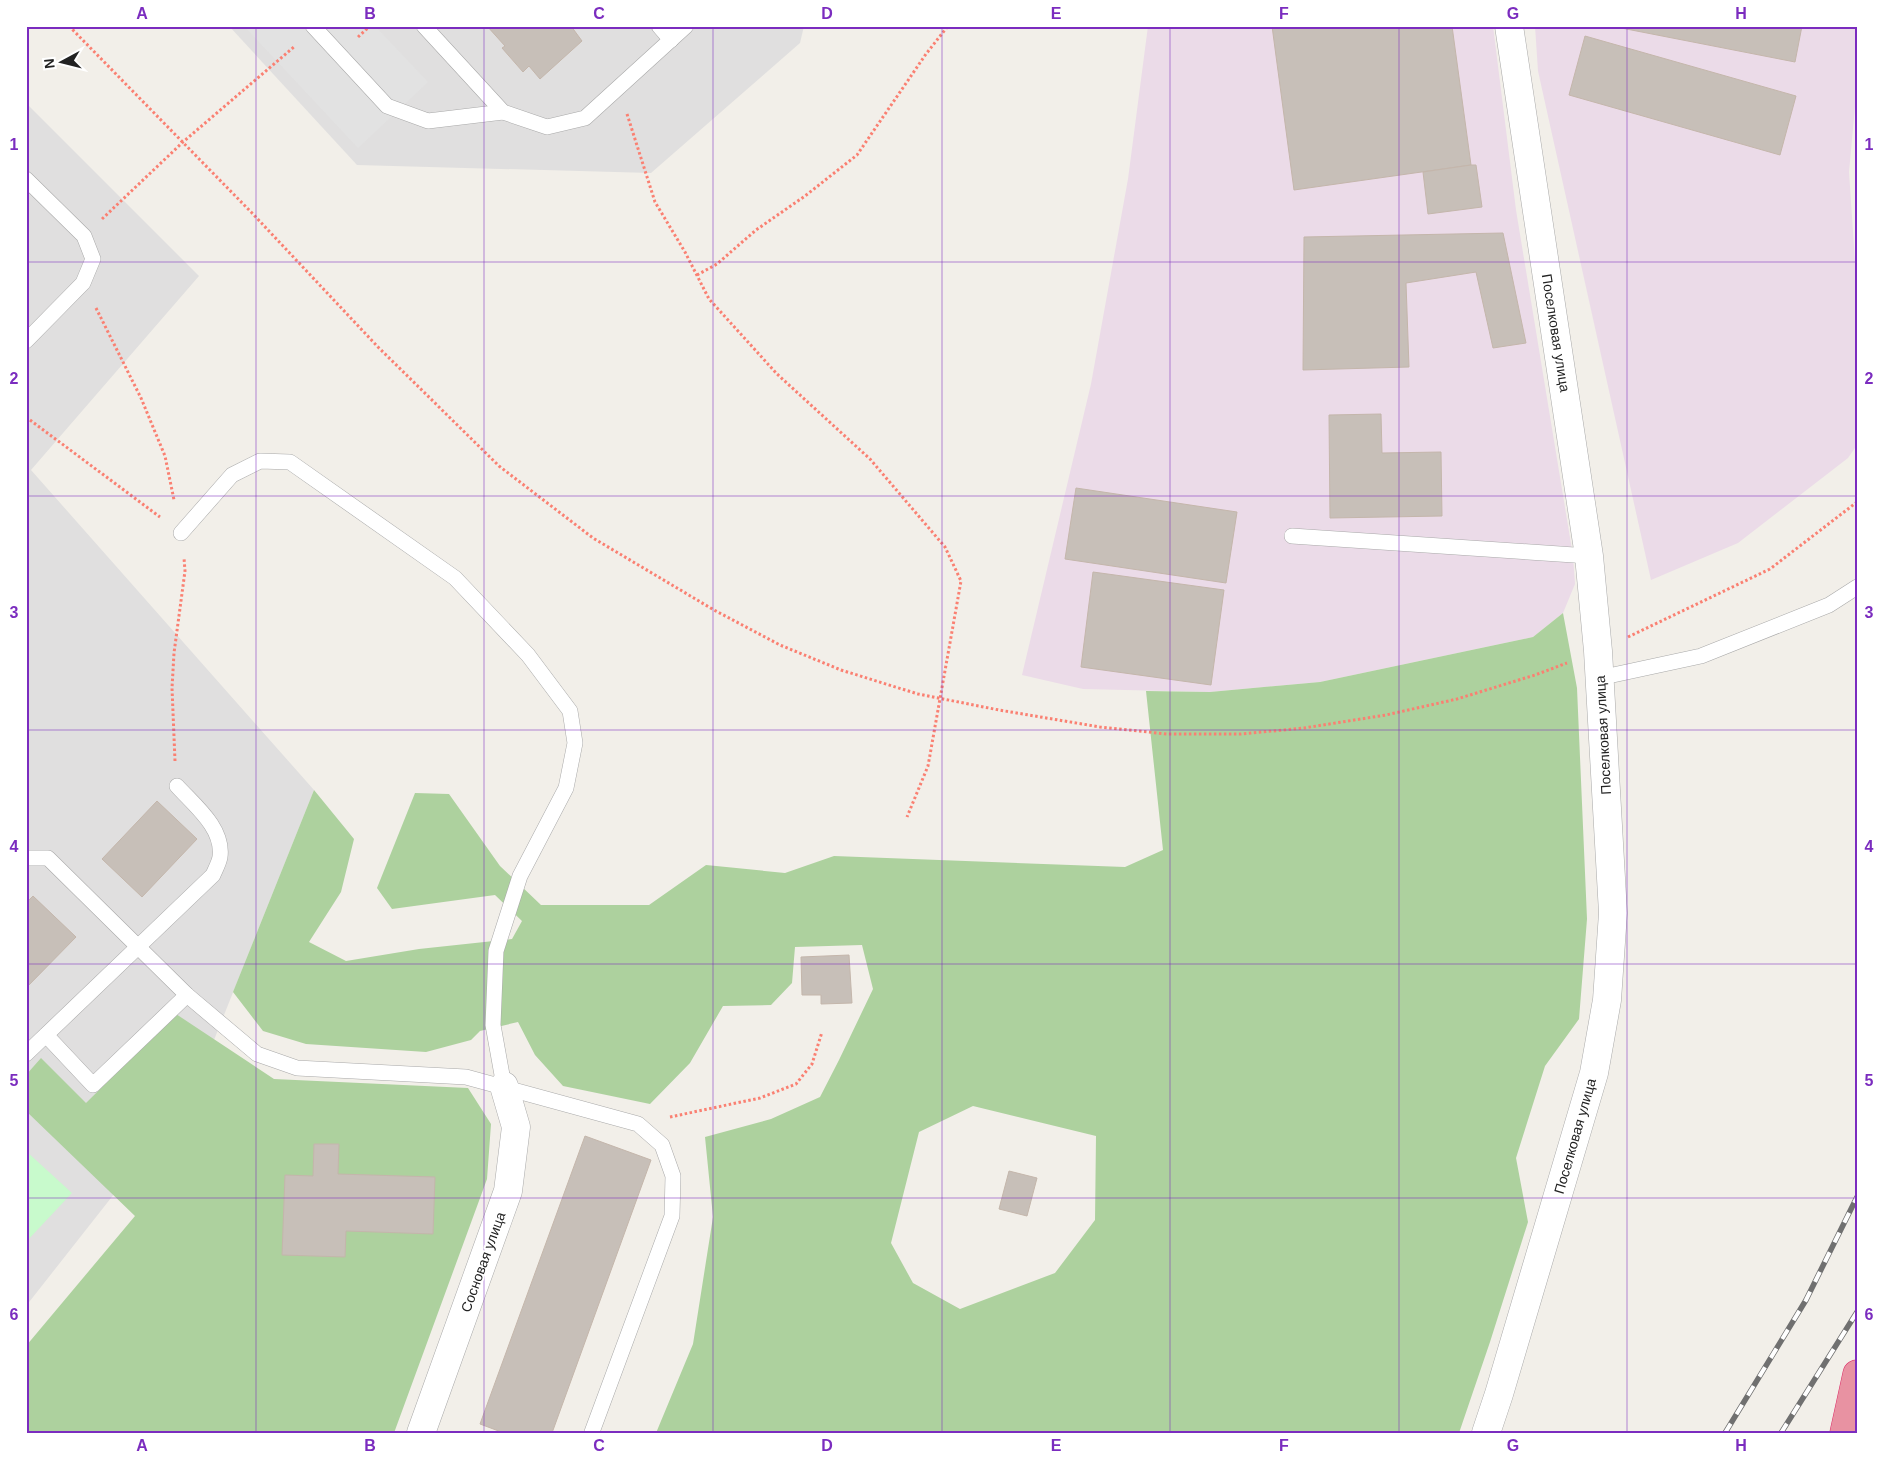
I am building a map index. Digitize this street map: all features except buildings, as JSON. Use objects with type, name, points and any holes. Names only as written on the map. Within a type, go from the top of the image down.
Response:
[{"type":"highway","points":[[1844,1433],[1857,1374]]},
{"type":"street","name":"Поселковая улица","points":[[1486,1433],[1502,1385],[1594,1073],[1607,1000],[1613,913],[1599,665],[1589,556],[1509,26]]},
{"type":"street","name":"Сосновая улица","points":[[421,1433],[508,1191],[516,1127],[504,1086]]},
{"type":"lane","points":[[424,26],[503,112]]},
{"type":"lane","points":[[659,26],[671,40]]},
{"type":"lane","points":[[314,28],[387,106],[428,121],[503,112],[548,128],[585,118],[686,26]]},
{"type":"lane","points":[[26,179],[84,236],[93,259],[83,283],[26,341]]},
{"type":"lane","points":[[181,533],[232,475],[260,461],[290,462],[455,578],[528,655],[570,712],[575,743],[566,788],[520,876],[496,950],[493,1024],[504,1086]]},
{"type":"lane","points":[[1292,536],[1589,556]]},
{"type":"lane","points":[[1599,665],[1701,656],[1829,605],[1857,587]]},
{"type":"lane","points":[[26,1054],[139,948],[212,875],[220,857],[218,837],[208,819],[176,786]]},
{"type":"lane","points":[[26,858],[48,858],[187,995],[257,1054],[297,1068],[466,1077],[638,1124],[662,1145],[673,1176],[672,1216],[592,1432]]},
{"type":"lane","points":[[46,1035],[93,1085],[187,995]]},
{"type":"path","points":[[68,26],[183,142],[378,347],[499,466],[593,538],[714,610],[780,645],[841,670],[918,694],[1100,727],[1167,734],[1241,734],[1304,728],[1386,716],[1457,699],[1535,675],[1599,665],[1770,569],[1857,502]]},
{"type":"path","points":[[697,275],[717,264],[756,230],[805,196],[857,155],[926,54],[948,26]]},
{"type":"path","points":[[84,236],[183,142],[314,28]]},
{"type":"path","points":[[618,88],[637,141],[655,202],[709,299],[771,367],[870,459],[945,547],[961,581],[928,766],[906,818]]},
{"type":"path","points":[[26,417],[181,533]]},
{"type":"path","points":[[638,1124],[760,1098],[796,1084],[812,1064],[822,1032]]},
{"type":"shaded area","points":[[229,26],[804,26],[800,43],[651,173],[357,165]]},
{"type":"shaded area","points":[[244,26],[375,26],[428,82],[358,148]]},
{"type":"shaded area","points":[[1148,26],[1493,26],[1516,210],[1573,556],[1575,584],[1563,613],[1533,637],[1320,682],[1210,692],[1083,689],[1022,675],[1091,384],[1128,179]]},
{"type":"shaded area","points":[[1535,26],[1857,26],[1857,85],[1849,172],[1857,291],[1857,445],[1848,458],[1738,543],[1651,580],[1538,71]]},
{"type":"shaded area","points":[[26,103],[199,276],[31,470],[314,790],[192,1095],[26,1306]]},
{"type":"green space","points":[[1563,613],[1577,688],[1587,919],[1579,1019],[1545,1066],[1516,1158],[1528,1222],[1459,1433],[656,1433],[693,1344],[713,1217],[705,1137],[771,1119],[820,1097],[873,989],[862,945],[795,947],[792,983],[771,1005],[723,1006],[690,1063],[650,1104],[563,1086],[535,1055],[518,1022],[480,1031],[471,1040],[426,1052],[306,1044],[263,1031],[233,992],[314,790],[354,839],[341,892],[309,942],[346,961],[419,949],[512,939],[522,921],[495,895],[392,909],[377,888],[415,793],[449,794],[500,866],[541,905],[649,905],[706,865],[785,873],[834,856],[1125,867],[1163,850],[1146,691],[1210,692],[1320,682],[1533,637]],"holes":[[[973,1106],[1096,1136],[1095,1220],[1055,1273],[960,1309],[913,1283],[891,1243],[919,1132]]]},
{"type":"green space","points":[[176,1014],[274,1079],[468,1088],[491,1124],[487,1179],[394,1433],[26,1433],[26,1346],[135,1216],[26,1111],[26,1075],[41,1058],[86,1103]]},
{"type":"green space","points":[[26,1151],[72,1193],[26,1242]]},
{"type":"railway","points":[[1725,1433],[1806,1300],[1857,1197]]},
{"type":"railway","points":[[1781,1433],[1857,1312]]}]
